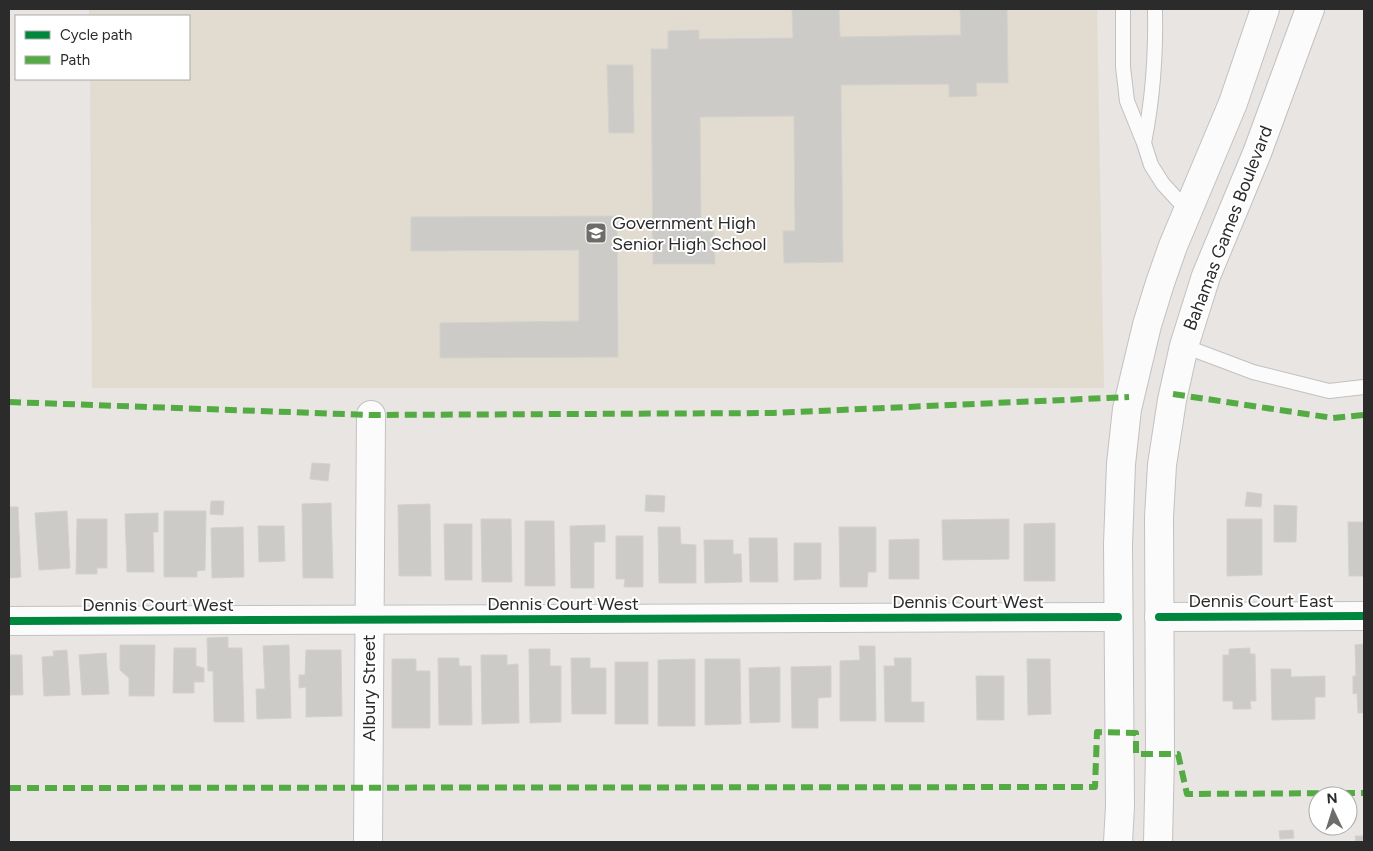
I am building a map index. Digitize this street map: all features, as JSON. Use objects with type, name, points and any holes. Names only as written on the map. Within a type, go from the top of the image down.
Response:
[{"type":"street","points":[[1118,842],[1120,806],[1118,617],[1120,481],[1127,409],[1147,325],[1170,255],[1232,103],[1265,9]]},
{"type":"street","name":"Bahamas Games Boulevard","points":[[1158,842],[1160,517],[1162,465],[1172,400],[1184,346],[1206,276],[1257,153],[1310,9]]},
{"type":"street","name":"Albury Street","points":[[368,842],[371,415]]},
{"type":"street","name":"Dennis Court East","points":[[1159,617],[1364,616]]},
{"type":"street","name":"Dennis Court West","points":[[9,621],[1118,617]]},
{"type":"lane","points":[[1123,9],[1124,84],[1128,101],[1151,166],[1163,184],[1187,210]]},
{"type":"lane","points":[[1144,143],[1153,89],[1155,9]]},
{"type":"lane","points":[[1184,346],[1253,372],[1329,391],[1364,387]]},
{"type":"shaded area","name":"Government High Senior High School","points":[[89,9],[1097,9],[1104,388],[92,388],[90,80],[190,80],[190,15],[89,15]]},
{"type":"building","points":[[792,9],[839,9],[840,37],[961,35],[960,9],[1007,9],[1008,83],[976,83],[977,96],[949,97],[949,84],[841,85],[843,262],[784,263],[783,231],[795,231],[794,116],[700,117],[701,232],[714,231],[715,264],[653,264],[651,49],[668,49],[668,31],[699,30],[699,39],[793,38]]},
{"type":"building","points":[[607,65],[633,65],[634,133],[609,133]]},
{"type":"building","points":[[617,216],[618,357],[440,358],[440,323],[579,321],[579,250],[411,251],[411,217]]},
{"type":"building","points":[[312,463],[330,464],[328,481],[310,479]]},
{"type":"building","points":[[1247,492],[1262,494],[1261,507],[1245,506]]},
{"type":"building","points":[[646,495],[665,496],[664,512],[645,511]]},
{"type":"building","points":[[211,501],[224,501],[223,515],[210,514]]},
{"type":"building","points":[[331,503],[333,578],[303,578],[302,504]]},
{"type":"building","points":[[430,504],[431,576],[399,576],[398,505]]},
{"type":"building","points":[[1274,505],[1297,506],[1296,542],[1274,542]]},
{"type":"building","points":[[9,507],[18,507],[21,577],[9,578]]},
{"type":"building","points":[[67,511],[70,568],[39,570],[35,513]]},
{"type":"building","points":[[164,511],[206,511],[205,570],[197,571],[197,577],[164,577]]},
{"type":"building","points":[[158,513],[158,532],[153,532],[154,572],[127,572],[125,514]]},
{"type":"building","points":[[77,519],[107,519],[107,568],[97,568],[97,574],[76,574]]},
{"type":"building","points":[[481,519],[511,519],[512,582],[482,582]]},
{"type":"building","points":[[1009,519],[1009,559],[943,560],[942,520]]},
{"type":"building","points":[[1227,519],[1262,519],[1262,575],[1227,576]]},
{"type":"building","points":[[525,521],[554,521],[555,586],[525,586]]},
{"type":"building","points":[[1348,522],[1364,522],[1364,576],[1349,576]]},
{"type":"building","points":[[1055,523],[1055,581],[1024,581],[1024,524]]},
{"type":"building","points":[[444,524],[472,524],[472,580],[445,580]]},
{"type":"building","points":[[605,525],[605,542],[594,542],[594,588],[571,588],[570,526]]},
{"type":"building","points":[[258,526],[284,526],[285,561],[259,562]]},
{"type":"building","points":[[243,527],[244,577],[212,578],[211,528]]},
{"type":"building","points":[[658,527],[680,527],[681,544],[696,545],[696,583],[659,583]]},
{"type":"building","points":[[839,527],[876,527],[876,572],[868,572],[867,587],[840,587]]},
{"type":"building","points":[[616,536],[643,536],[643,587],[624,587],[625,579],[616,579]]},
{"type":"building","points":[[749,538],[777,538],[778,582],[750,582]]},
{"type":"building","points":[[919,539],[919,579],[889,579],[889,540]]},
{"type":"building","points":[[704,540],[733,540],[733,554],[741,554],[742,582],[705,583]]},
{"type":"building","points":[[794,543],[821,543],[821,579],[794,580]]},
{"type":"building","points":[[228,637],[228,648],[242,648],[244,722],[214,722],[213,671],[208,671],[207,638]]},
{"type":"building","points":[[1364,644],[1364,713],[1358,713],[1357,693],[1353,694],[1353,676],[1356,676],[1355,645]]},
{"type":"building","points":[[120,645],[155,645],[154,696],[129,696],[129,678],[120,670]]},
{"type":"building","points":[[289,645],[291,718],[257,719],[256,689],[265,689],[263,646]]},
{"type":"building","points":[[859,646],[875,646],[876,721],[840,721],[840,661],[860,660]]},
{"type":"building","points":[[9,647],[10,655],[22,655],[23,695],[9,695]]},
{"type":"building","points":[[174,648],[196,648],[196,666],[204,668],[204,682],[194,682],[194,693],[173,693]]},
{"type":"building","points":[[1250,648],[1250,654],[1255,654],[1256,701],[1250,701],[1251,709],[1233,709],[1233,701],[1223,701],[1223,655],[1229,655],[1229,649]]},
{"type":"building","points":[[529,649],[550,649],[550,666],[561,666],[561,722],[530,723]]},
{"type":"building","points":[[67,650],[70,695],[44,696],[42,657],[54,656],[53,651]]},
{"type":"building","points":[[306,650],[341,650],[342,716],[306,717],[306,687],[299,688],[299,675],[305,675]]},
{"type":"building","points":[[106,653],[109,694],[82,695],[79,655]]},
{"type":"building","points":[[481,655],[507,655],[507,665],[518,664],[519,723],[482,724]]},
{"type":"building","points":[[438,658],[459,658],[459,666],[471,666],[472,725],[439,725]]},
{"type":"building","points":[[571,658],[590,658],[590,668],[606,668],[606,714],[572,714]]},
{"type":"building","points":[[894,658],[911,658],[911,702],[924,702],[924,722],[885,722],[884,666],[895,666]]},
{"type":"building","points":[[392,659],[416,659],[416,671],[430,671],[430,728],[392,728]]},
{"type":"building","points":[[695,659],[695,726],[658,726],[658,660]]},
{"type":"building","points":[[705,659],[740,659],[741,724],[705,725]]},
{"type":"building","points":[[1027,659],[1050,659],[1051,714],[1028,715]]},
{"type":"building","points":[[615,662],[648,662],[648,724],[615,724]]},
{"type":"building","points":[[831,666],[831,697],[818,698],[818,728],[792,728],[791,667]]},
{"type":"building","points":[[780,667],[780,722],[750,723],[749,668]]},
{"type":"building","points":[[1271,669],[1291,669],[1291,677],[1325,676],[1325,697],[1315,697],[1315,719],[1272,720]]},
{"type":"building","points":[[976,676],[1004,676],[1004,720],[977,720]]},
{"type":"building","points":[[1293,830],[1294,838],[1280,839],[1279,831]]},
{"type":"building","points":[[1355,836],[1364,836],[1364,842],[1356,842]]},
{"type":"marked path","points":[[1173,394],[1333,418],[1364,415]]},
{"type":"marked path","points":[[9,402],[371,415],[773,413],[1129,397]]},
{"type":"marked path","points":[[9,788],[1095,787],[1097,732],[1136,733],[1136,754],[1178,754],[1187,794],[1364,793]]},
{"type":"cycle path","points":[[1159,617],[1364,616]]},
{"type":"cycle path","points":[[9,621],[1118,617]]},
{"type":"place","name":"Government High Senior High School","points":[[596,233]]}]
